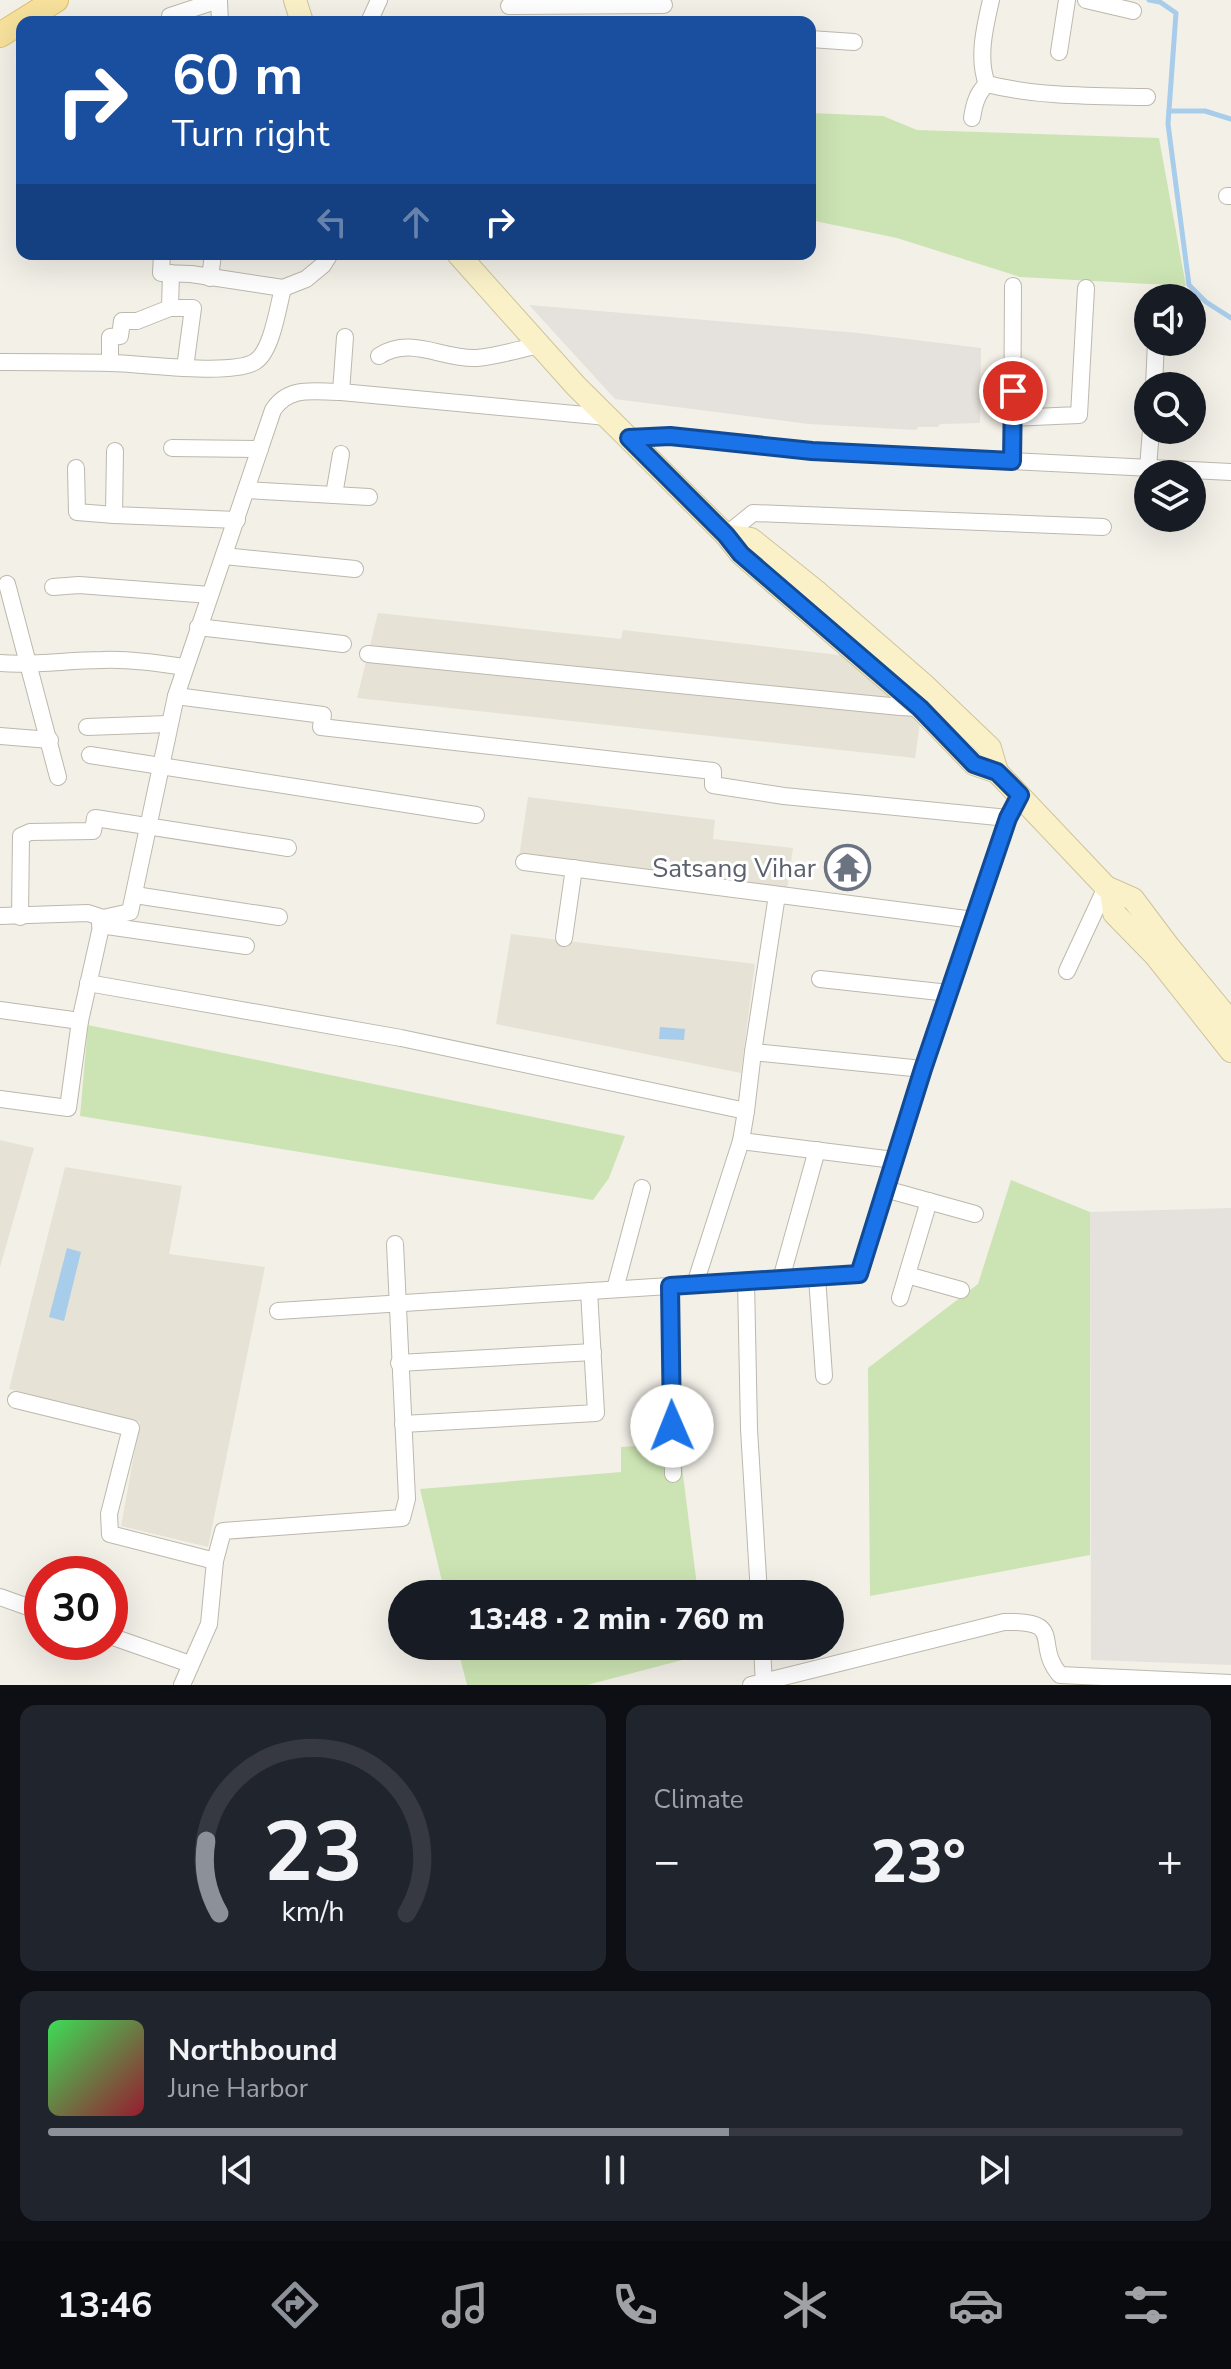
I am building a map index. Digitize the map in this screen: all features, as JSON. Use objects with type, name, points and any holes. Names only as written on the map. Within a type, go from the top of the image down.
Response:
[{"type":"main road","points":[[30,16],[56,0]]},
{"type":"main road","points":[[463,260],[607,417],[726,535],[751,539],[816,591],[927,701],[990,748],[997,772],[1109,888],[1133,899],[1231,1022]]},
{"type":"main road","points":[[1109,888],[1114,913],[1155,955],[1231,1051]]},
{"type":"street","points":[[987,84],[983,74],[982,52],[991,0]]},
{"type":"street","points":[[1059,52],[1067,0]]},
{"type":"street","points":[[1086,0],[1133,11]]},
{"type":"street","points":[[170,16],[219,1]]},
{"type":"street","points":[[509,6],[664,2]]},
{"type":"street","points":[[816,39],[854,42]]},
{"type":"street","points":[[987,84],[1068,94],[1147,97]]},
{"type":"street","points":[[972,118],[977,98],[987,84]]},
{"type":"street","points":[[162,260],[161,273],[283,288],[306,279],[326,260]]},
{"type":"street","points":[[210,278],[212,260]]},
{"type":"street","points":[[170,308],[171,273]]},
{"type":"street","points":[[1012,461],[1013,286]]},
{"type":"street","points":[[0,362],[110,362],[185,368],[247,366],[259,359],[273,329],[283,288]]},
{"type":"street","points":[[1013,418],[1079,415],[1086,288]]},
{"type":"street","points":[[110,362],[110,337],[120,336],[122,321],[137,321],[170,308],[193,308],[185,368]]},
{"type":"street","points":[[341,392],[345,337]]},
{"type":"street","points":[[379,356],[398,346],[476,358],[540,345]]},
{"type":"street","points":[[102,922],[130,912],[168,724],[184,667],[273,410],[280,399],[288,394],[341,392],[607,417]]},
{"type":"street","points":[[629,438],[670,436],[812,451],[1134,467]]},
{"type":"street","points":[[172,448],[260,449]]},
{"type":"street","points":[[114,515],[115,451]]},
{"type":"street","points":[[334,495],[341,454]]},
{"type":"street","points":[[1206,467],[1231,467]]},
{"type":"street","points":[[76,468],[77,512],[237,520]]},
{"type":"street","points":[[247,490],[369,497]]},
{"type":"street","points":[[726,535],[753,513],[1103,527]]},
{"type":"street","points":[[224,556],[355,569]]},
{"type":"street","points":[[7,584],[58,777]]},
{"type":"street","points":[[53,587],[79,585],[210,595]]},
{"type":"street","points":[[198,627],[343,644]]},
{"type":"street","points":[[368,654],[927,701]]},
{"type":"street","points":[[0,663],[30,666],[136,660],[184,667]]},
{"type":"street","points":[[176,696],[323,715],[321,727],[713,771],[713,785],[784,796],[1008,818]]},
{"type":"street","points":[[87,727],[168,724]]},
{"type":"street","points":[[0,736],[50,740]]},
{"type":"street","points":[[90,755],[476,815]]},
{"type":"street","points":[[278,1311],[859,1274],[923,1069],[1008,818],[1020,795]]},
{"type":"street","points":[[20,917],[21,836],[30,832],[93,831],[95,818],[288,848]]},
{"type":"street","points":[[524,862],[974,920]]},
{"type":"street","points":[[564,938],[574,868]]},
{"type":"street","points":[[1067,971],[1109,888]]},
{"type":"street","points":[[135,895],[279,917]]},
{"type":"street","points":[[695,1284],[741,1141],[777,895]]},
{"type":"street","points":[[0,916],[88,913],[102,922],[246,946]]},
{"type":"street","points":[[0,1099],[68,1108],[80,1021],[102,922]]},
{"type":"street","points":[[820,979],[949,993]]},
{"type":"street","points":[[88,983],[401,1038],[746,1111]]},
{"type":"street","points":[[0,1010],[80,1021]]},
{"type":"street","points":[[753,1052],[923,1069]]},
{"type":"street","points":[[741,1141],[894,1160]]},
{"type":"street","points":[[781,1279],[817,1150]]},
{"type":"street","points":[[615,1289],[642,1188]]},
{"type":"street","points":[[885,1189],[975,1214]]},
{"type":"street","points":[[900,1298],[929,1201]]},
{"type":"street","points":[[182,1685],[209,1624],[215,1561],[223,1531],[402,1518],[407,1499],[395,1244]]},
{"type":"street","points":[[907,1275],[961,1290]]},
{"type":"street","points":[[817,1277],[824,1376]]},
{"type":"street","points":[[746,1281],[749,1429],[758,1580]]},
{"type":"street","points":[[670,1286],[673,1474]]},
{"type":"street","points":[[403,1424],[596,1413],[589,1291]]},
{"type":"street","points":[[399,1363],[593,1352]]},
{"type":"street","points":[[16,1400],[131,1428],[109,1514],[110,1534],[215,1561]]},
{"type":"street","points":[[0,1597],[24,1606]]},
{"type":"street","points":[[761,1660],[760,1684],[1004,1622],[1021,1621],[1035,1623],[1045,1631],[1055,1669],[1060,1675],[1125,1682],[1231,1683]]},
{"type":"street","points":[[128,1642],[190,1664]]},
{"type":"shaded area","points":[[529,305],[858,333],[981,348],[980,423],[940,424],[938,427],[918,427],[916,430],[809,424],[615,399]]},
{"type":"shaded area","points":[[378,613],[621,639],[623,630],[856,657],[921,715],[915,758],[357,698]]},
{"type":"shaded area","points":[[528,797],[715,820],[713,839],[793,848],[787,889],[519,857]]},
{"type":"shaded area","points":[[511,934],[755,964],[741,1073],[496,1024]]},
{"type":"shaded area","points":[[0,1140],[34,1148],[0,1267]]},
{"type":"shaded area","points":[[65,1167],[182,1186],[169,1254],[265,1267],[208,1547],[121,1526],[140,1422],[9,1389]]},
{"type":"shaded area","points":[[1231,1208],[1231,1665],[1091,1660],[1090,1212]]},
{"type":"green space","points":[[816,113],[883,116],[917,130],[1159,138],[1186,284],[1020,277],[897,238],[816,221]]},
{"type":"green space","points":[[88,1025],[625,1136],[609,1178],[593,1200],[80,1116]]},
{"type":"green space","points":[[1011,1180],[1090,1212],[1090,1555],[870,1596],[868,1368],[978,1284]]},
{"type":"green space","points":[[679,1443],[696,1580],[442,1580],[420,1489],[621,1472],[621,1447]]},
{"type":"green space","points":[[461,1660],[682,1660],[587,1685],[467,1685]]},
{"type":"water","points":[[660,1027],[685,1029],[684,1040],[659,1039]]},
{"type":"water","points":[[67,1248],[81,1252],[64,1321],[49,1317]]},
{"type":"waterway","points":[[1149,0],[1160,2],[1176,13],[1168,124],[1189,285],[1206,302],[1231,318]]},
{"type":"waterway","points":[[1169,111],[1205,111],[1231,119]]},
{"type":"place","name":"Satsang Vihar","points":[[847,868]]},
{"type":"route","points":[[672,1426],[670,1286],[859,1274],[923,1069],[1008,818],[1020,795],[997,772],[974,764],[920,708],[741,554],[726,535],[629,438],[670,436],[812,451],[1012,461],[1013,391]]}]
